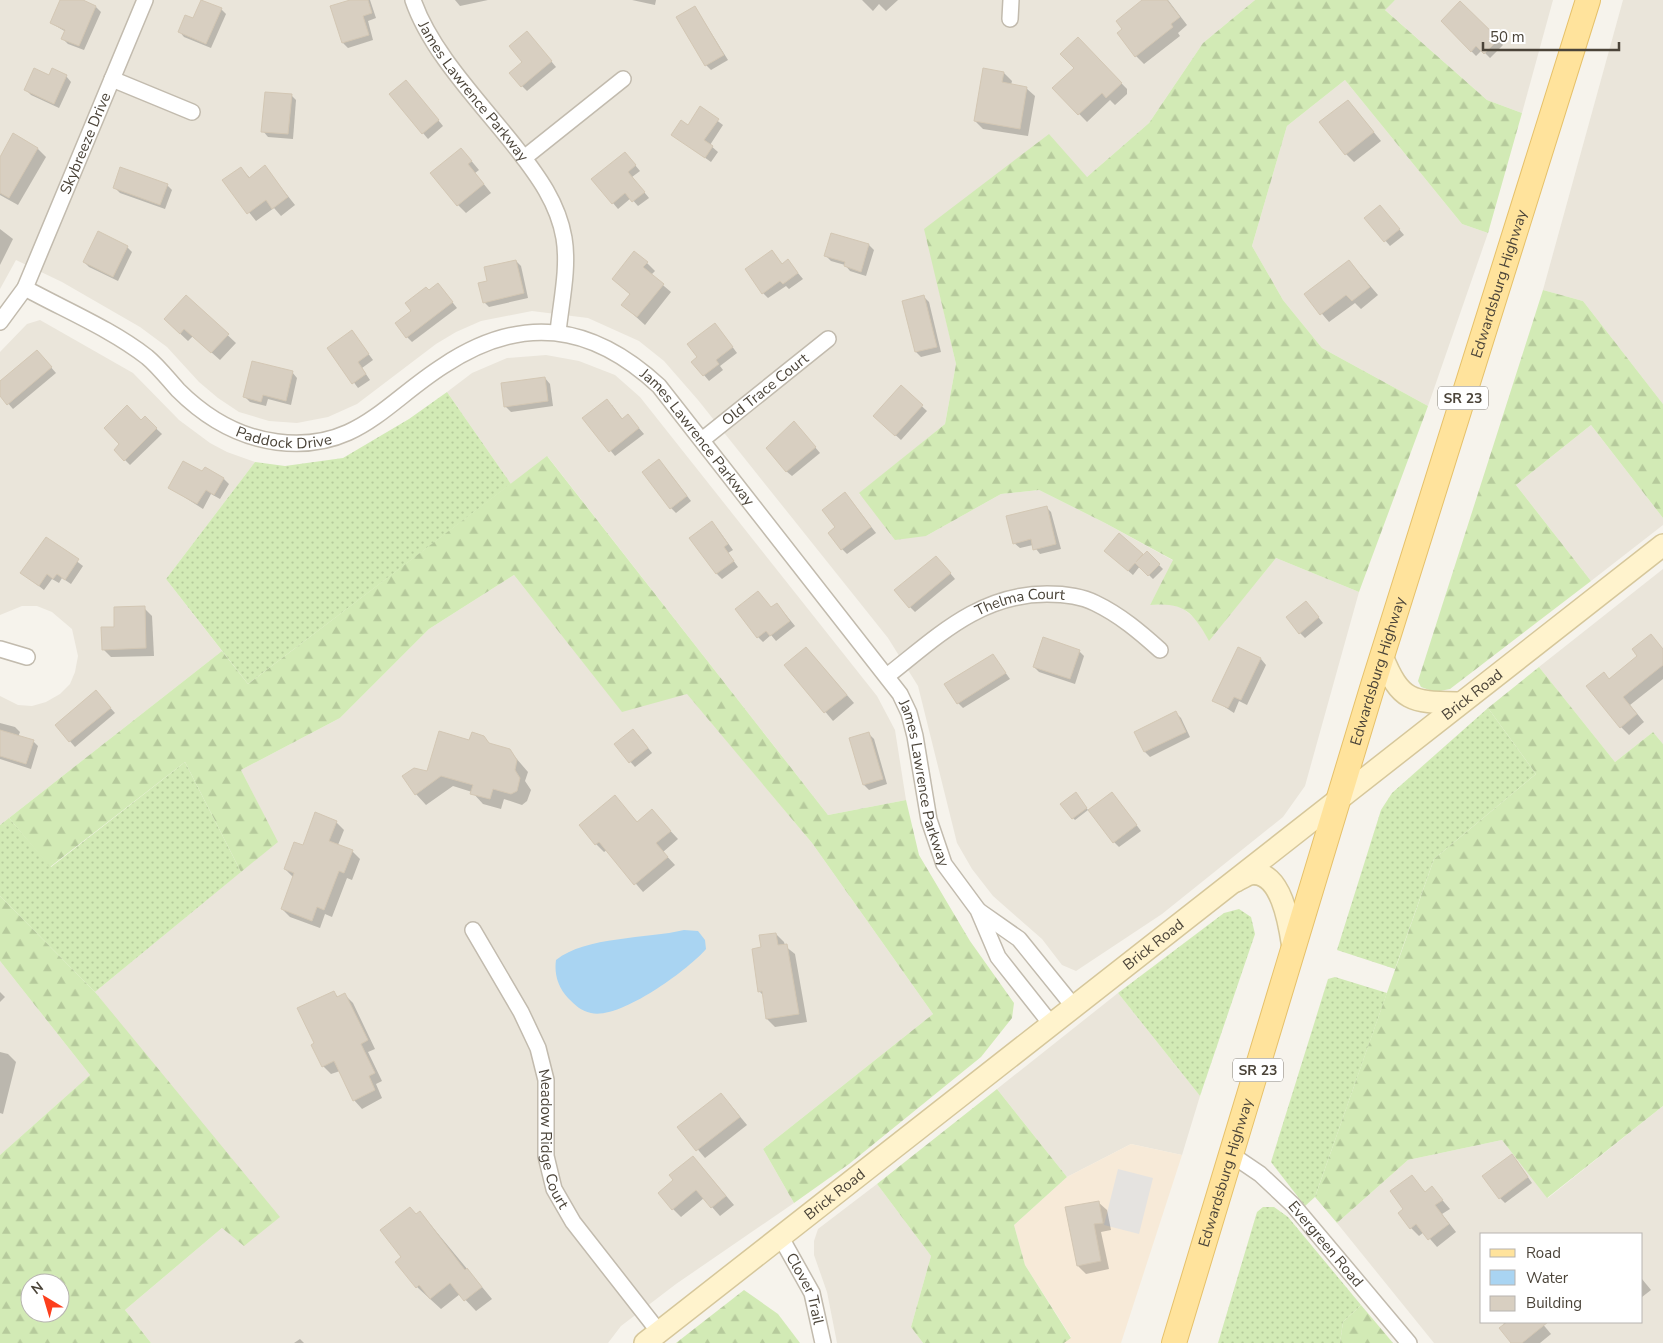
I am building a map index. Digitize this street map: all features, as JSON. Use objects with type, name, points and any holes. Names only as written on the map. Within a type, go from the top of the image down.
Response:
[{"type":"main road","name":"Edwardsburg Highway","points":[[1174,1343],[1382,656],[1588,0]]},
{"type":"street","name":"Skybreeze Drive","points":[[0,322],[25,288],[145,0]]},
{"type":"street","name":"James Lawrence Parkway","points":[[413,0],[427,34],[524,158],[552,199],[565,240],[566,260],[558,332],[599,344],[620,354],[640,368],[658,386],[887,676],[909,713],[915,736],[928,820],[944,864],[978,910],[998,957],[1051,1024]]},
{"type":"street","points":[[1010,19],[1011,0]]},
{"type":"street","points":[[112,79],[192,112]]},
{"type":"street","points":[[524,158],[623,79]]},
{"type":"street","name":"Paddock Drive","points":[[25,288],[129,345],[148,358],[197,407],[214,419],[253,436],[283,442],[317,442],[357,430],[441,366],[466,352],[492,341],[538,331],[558,332]]},
{"type":"street","name":"Old Trace Court","points":[[702,440],[828,339]]},
{"type":"street","name":"Brick Road","points":[[652,1337],[1663,545]]},
{"type":"street","name":"Thelma Court","points":[[887,676],[969,614],[1008,598],[1032,594],[1057,594],[1094,603],[1126,621],[1160,650]]},
{"type":"street","points":[[0,649],[27,657]]},
{"type":"street","points":[[1382,656],[1391,679],[1398,690],[1408,697],[1431,702],[1460,703]]},
{"type":"street","points":[[1229,884],[1251,874],[1263,876],[1277,890],[1289,916],[1293,953]]},
{"type":"street","name":"James Lawrence Parkway","points":[[978,910],[1019,940],[1074,1007]]},
{"type":"street","name":"Meadow Ridge Court","points":[[473,930],[521,1012],[538,1048],[546,1080],[546,1156],[554,1189],[573,1222],[652,1337]]},
{"type":"street","name":"Evergreen Road","points":[[1232,1155],[1260,1174],[1293,1205],[1409,1343]]},
{"type":"street","name":"Clover Trail","points":[[780,1236],[812,1293],[823,1343]]},
{"type":"shaded area","points":[[0,0],[1255,0],[1203,43],[1149,123],[1087,177],[925,229],[956,364],[945,424],[859,494],[926,536],[1001,494],[1039,490],[1105,523],[1174,561],[1150,605],[1167,604],[1181,607],[1197,620],[1209,640],[1276,558],[1359,592],[1305,786],[1283,817],[1162,914],[1076,971],[1062,965],[1042,939],[993,896],[972,869],[957,843],[918,686],[888,638],[698,400],[664,361],[639,341],[588,318],[532,311],[481,321],[456,332],[436,344],[357,404],[328,417],[297,423],[269,421],[239,412],[218,398],[199,382],[167,347],[140,327],[62,282],[16,260],[0,289]]},
{"type":"shaded area","points":[[1395,0],[1553,0],[1522,113],[1487,100],[1384,9]]},
{"type":"shaded area","points":[[1623,0],[1663,0],[1663,404],[1583,301],[1543,290]]},
{"type":"shaded area","points":[[1345,80],[1462,224],[1488,233],[1428,406],[1322,348],[1283,300],[1252,246],[1287,126]]},
{"type":"shaded area","points":[[40,320],[133,373],[179,420],[210,443],[227,452],[255,462],[166,579],[222,651],[0,825],[0,696],[18,705],[32,706],[46,702],[60,694],[70,684],[75,672],[78,656],[72,629],[52,612],[37,606],[22,606],[0,615],[0,352],[27,324]]},
{"type":"shaded area","points":[[546,355],[579,361],[615,375],[640,397],[877,696],[895,730],[906,800],[828,815],[548,457],[511,484],[447,392],[472,373],[507,358]]},
{"type":"shaded area","points":[[1591,425],[1663,518],[1663,525],[1591,581],[1516,485]]},
{"type":"shaded area","points":[[1663,569],[1663,744],[1653,732],[1615,762],[1539,667]]},
{"type":"shaded area","points":[[514,575],[622,711],[687,693],[812,843],[933,1014],[763,1149],[794,1203],[676,1284],[621,1326],[608,1343],[151,1343],[125,1310],[222,1228],[130,1037],[95,992],[277,842],[241,770],[340,718],[429,629]]},
{"type":"shaded area","points":[[0,961],[90,1075],[0,1155]]},
{"type":"shaded area","points":[[1118,993],[1200,1096],[1182,1155],[1131,1144],[1067,1177],[997,1089]]},
{"type":"shaded area","points":[[1663,1106],[1663,1343],[1434,1343],[1337,1223],[1408,1160],[1502,1140],[1548,1198]]},
{"type":"shaded area","points":[[1131,1144],[1182,1155],[1121,1343],[1064,1343],[1071,1337],[1025,1265],[1014,1225],[1067,1177]]},
{"type":"shaded area","points":[[1118,1169],[1153,1178],[1139,1234],[1104,1225]]},
{"type":"shaded area","points":[[877,1184],[931,1256],[911,1327],[923,1343],[837,1343],[827,1292],[814,1255],[814,1241],[818,1229]]},
{"type":"green space","points":[[1255,0],[1395,0],[1385,10],[1487,100],[1522,113],[1488,233],[1462,224],[1345,80],[1287,126],[1252,246],[1283,300],[1322,348],[1428,406],[1359,592],[1276,558],[1209,641],[1198,623],[1186,611],[1171,605],[1150,605],[1173,560],[1039,490],[1001,494],[926,536],[895,540],[859,493],[945,424],[956,364],[924,229],[1049,134],[1087,177],[1149,123],[1203,43]]},
{"type":"green space","points":[[1543,290],[1583,301],[1663,404],[1663,518],[1591,425],[1516,485],[1591,581],[1450,689],[1435,692],[1421,687],[1418,681]]},
{"type":"green space","points":[[447,392],[511,484],[248,684],[166,579],[255,462],[285,466],[343,458],[409,419]]},
{"type":"green space","points":[[547,456],[828,815],[906,800],[919,855],[970,941],[1014,1003],[1012,1018],[981,1057],[849,1164],[794,1203],[763,1149],[933,1014],[812,843],[687,694],[622,712],[514,575],[429,629],[340,718],[241,770],[278,842],[241,872],[185,762],[50,867],[9,818],[222,651],[248,684]]},
{"type":"green space","points":[[1539,667],[1615,762],[1653,732],[1663,744],[1663,1106],[1547,1198],[1502,1140],[1408,1160],[1337,1223],[1315,1197],[1434,859],[1536,774],[1488,708]]},
{"type":"green space","points":[[1488,708],[1536,774],[1434,859],[1395,969],[1337,950],[1381,810],[1392,793]]},
{"type":"green space","points":[[185,762],[241,872],[95,992],[0,896],[0,825],[9,818],[51,867]]},
{"type":"green space","points":[[0,896],[95,992],[280,1217],[244,1246],[222,1228],[125,1310],[151,1343],[0,1343],[0,1155],[90,1075],[0,961]]},
{"type":"green space","points":[[1239,909],[1251,917],[1255,934],[1200,1096],[1118,993],[1224,913]]},
{"type":"green space","points":[[1335,977],[1387,993],[1315,1197],[1305,1206],[1271,1162],[1328,979]]},
{"type":"green space","points":[[997,1089],[1067,1177],[1014,1225],[1025,1265],[1071,1338],[1064,1343],[923,1343],[911,1327],[931,1256],[877,1184]]},
{"type":"green space","points":[[1263,1207],[1274,1207],[1288,1217],[1361,1305],[1343,1322],[1340,1343],[1218,1343],[1257,1212]]},
{"type":"green space","points":[[744,1290],[778,1314],[800,1343],[676,1343]]},
{"type":"green space","points":[[1361,1305],[1393,1343],[1340,1343],[1343,1322]]},
{"type":"water","points":[[684,930],[698,931],[705,940],[706,949],[685,969],[653,991],[619,1009],[604,1013],[584,1011],[568,998],[559,985],[556,975],[556,960],[569,952],[600,942]]},
{"type":"building","points":[[60,0],[83,0],[96,6],[79,46],[61,39],[65,30],[50,23]]},
{"type":"building","points":[[201,0],[222,8],[206,44],[178,32],[185,15],[193,18]]},
{"type":"building","points":[[350,0],[368,0],[372,13],[363,16],[369,35],[342,43],[330,6]]},
{"type":"building","points":[[1142,0],[1167,0],[1180,17],[1171,24],[1173,27],[1135,57],[1117,33],[1122,29],[1116,21]]},
{"type":"building","points":[[1460,1],[1499,39],[1484,54],[1476,46],[1471,52],[1441,21]]},
{"type":"building","points":[[695,6],[724,55],[705,66],[676,17]]},
{"type":"building","points":[[527,31],[552,61],[521,87],[509,73],[522,62],[509,46]]},
{"type":"building","points":[[1078,37],[1122,83],[1106,98],[1102,93],[1078,115],[1052,88],[1074,68],[1060,54]]},
{"type":"building","points":[[34,68],[49,75],[52,68],[67,75],[54,104],[24,90]]},
{"type":"building","points":[[983,68],[1004,72],[1002,82],[1027,87],[1020,129],[974,121]]},
{"type":"building","points":[[406,80],[439,120],[422,134],[389,94]]},
{"type":"building","points":[[265,92],[292,94],[288,134],[261,132]]},
{"type":"building","points":[[1348,100],[1374,132],[1345,155],[1319,122]]},
{"type":"building","points":[[700,106],[719,119],[704,140],[713,146],[705,158],[671,135],[681,120],[688,125]]},
{"type":"building","points":[[13,133],[38,148],[9,198],[0,193],[0,157]]},
{"type":"building","points":[[461,148],[472,161],[468,164],[484,184],[457,206],[430,173]]},
{"type":"building","points":[[625,152],[636,165],[628,172],[645,192],[632,202],[625,193],[612,204],[591,179]]},
{"type":"building","points":[[265,165],[288,197],[272,209],[266,200],[247,214],[222,180],[241,167],[249,178]]},
{"type":"building","points":[[120,167],[168,184],[160,205],[113,188]]},
{"type":"building","points":[[1380,205],[1400,229],[1384,242],[1364,218]]},
{"type":"building","points":[[98,231],[128,246],[113,277],[83,262]]},
{"type":"building","points":[[831,233],[869,244],[861,272],[844,266],[845,262],[824,256]]},
{"type":"building","points":[[772,250],[782,264],[788,259],[798,273],[783,284],[780,281],[762,294],[745,269]]},
{"type":"building","points":[[634,251],[648,262],[643,267],[664,284],[637,317],[621,305],[630,294],[612,279]]},
{"type":"building","points":[[516,260],[524,293],[483,303],[478,283],[487,281],[484,267]]},
{"type":"building","points":[[1349,260],[1370,287],[1352,301],[1346,295],[1320,315],[1304,294]]},
{"type":"building","points":[[438,283],[453,302],[406,338],[395,323],[411,311],[405,303],[426,287],[429,290]]},
{"type":"building","points":[[186,295],[229,334],[211,353],[184,329],[180,334],[164,319]]},
{"type":"building","points":[[924,295],[937,347],[915,352],[902,301]]},
{"type":"building","points":[[715,323],[733,347],[716,360],[719,364],[703,376],[691,362],[697,357],[687,344]]},
{"type":"building","points":[[352,330],[369,354],[358,362],[366,374],[352,384],[327,348]]},
{"type":"building","points":[[37,350],[52,367],[7,405],[0,396],[0,381]]},
{"type":"building","points":[[252,361],[293,371],[286,401],[263,395],[261,402],[243,397]]},
{"type":"building","points":[[545,377],[548,401],[504,407],[501,383]]},
{"type":"building","points":[[901,385],[923,405],[895,436],[873,416]]},
{"type":"building","points":[[607,399],[622,419],[628,414],[639,428],[609,452],[582,418]]},
{"type":"building","points":[[127,405],[141,420],[145,416],[157,428],[124,461],[114,450],[119,444],[104,428]]},
{"type":"building","points":[[794,421],[816,447],[786,472],[766,448]]},
{"type":"building","points":[[659,459],[687,496],[670,509],[642,472]]},
{"type":"building","points":[[183,461],[202,471],[205,467],[224,478],[214,495],[206,490],[197,504],[168,488]]},
{"type":"building","points":[[845,492],[871,527],[841,550],[828,533],[835,527],[822,510]]},
{"type":"building","points":[[1047,506],[1056,544],[1033,550],[1031,539],[1013,544],[1006,516]]},
{"type":"building","points":[[712,521],[728,544],[724,547],[734,561],[716,574],[689,538]]},
{"type":"building","points":[[1119,533],[1143,554],[1136,562],[1147,551],[1160,564],[1148,576],[1135,563],[1128,571],[1104,551]]},
{"type":"building","points":[[46,537],[79,559],[65,580],[57,574],[53,579],[47,574],[39,586],[20,573]]},
{"type":"building","points":[[936,556],[951,573],[909,608],[894,590]]},
{"type":"building","points":[[758,591],[771,607],[777,603],[790,621],[770,636],[766,631],[757,638],[735,609]]},
{"type":"building","points":[[1306,601],[1319,617],[1299,634],[1286,617]]},
{"type":"building","points":[[145,606],[146,648],[102,650],[101,627],[114,627],[114,607]]},
{"type":"building","points":[[1651,634],[1663,649],[1663,665],[1623,697],[1637,714],[1620,728],[1586,686],[1604,672],[1609,679],[1637,656],[1632,649]]},
{"type":"building","points":[[1043,637],[1080,650],[1070,679],[1033,667]]},
{"type":"building","points":[[806,647],[847,695],[824,713],[784,665]]},
{"type":"building","points":[[1238,647],[1261,658],[1241,700],[1234,697],[1228,708],[1212,701]]},
{"type":"building","points":[[993,654],[1006,673],[957,704],[944,684]]},
{"type":"building","points":[[96,690],[111,708],[69,742],[55,725]]},
{"type":"building","points":[[1176,711],[1186,732],[1144,752],[1134,732]]},
{"type":"building","points":[[633,729],[648,748],[629,763],[614,744]]},
{"type":"building","points":[[0,730],[34,740],[26,764],[0,756]]},
{"type":"building","points":[[439,731],[469,740],[472,732],[484,736],[489,743],[510,749],[517,760],[515,770],[520,778],[517,791],[511,794],[493,789],[490,799],[470,794],[473,785],[441,776],[415,795],[402,776],[414,768],[427,771]]},
{"type":"building","points":[[869,732],[883,779],[863,785],[849,738]]},
{"type":"building","points":[[1076,792],[1087,808],[1072,819],[1060,804]]},
{"type":"building","points":[[1112,792],[1137,825],[1113,843],[1088,810]]},
{"type":"building","points":[[615,795],[637,822],[652,809],[671,831],[656,843],[668,857],[634,885],[599,842],[595,845],[579,825]]},
{"type":"building","points":[[315,812],[337,821],[329,841],[353,850],[344,873],[339,871],[324,910],[317,907],[312,921],[281,909],[294,873],[284,869],[294,842],[303,845]]},
{"type":"building","points":[[776,933],[778,945],[787,944],[799,1014],[766,1019],[762,991],[758,992],[752,949],[761,947],[759,935]]},
{"type":"building","points":[[334,991],[337,997],[345,993],[368,1040],[361,1044],[375,1073],[369,1076],[375,1090],[353,1101],[334,1061],[322,1067],[311,1045],[314,1043],[297,1008]]},
{"type":"building","points":[[721,1093],[740,1117],[696,1151],[677,1127]]},
{"type":"building","points":[[1512,1154],[1528,1177],[1499,1199],[1482,1176]]},
{"type":"building","points":[[693,1156],[726,1196],[711,1208],[696,1190],[672,1210],[658,1193],[673,1180],[669,1175]]},
{"type":"building","points":[[1412,1175],[1425,1192],[1432,1186],[1443,1200],[1435,1205],[1449,1224],[1428,1240],[1416,1224],[1410,1229],[1398,1213],[1403,1209],[1390,1191]]},
{"type":"building","points":[[1099,1201],[1103,1223],[1094,1224],[1101,1261],[1077,1266],[1065,1207]]},
{"type":"building","points":[[410,1207],[416,1214],[420,1211],[465,1270],[467,1268],[482,1287],[464,1301],[450,1283],[430,1299],[419,1285],[416,1288],[395,1262],[401,1257],[380,1230]]},
{"type":"building","points":[[1506,1323],[1547,1323],[1522,1343],[1511,1343],[1499,1328]]}]
